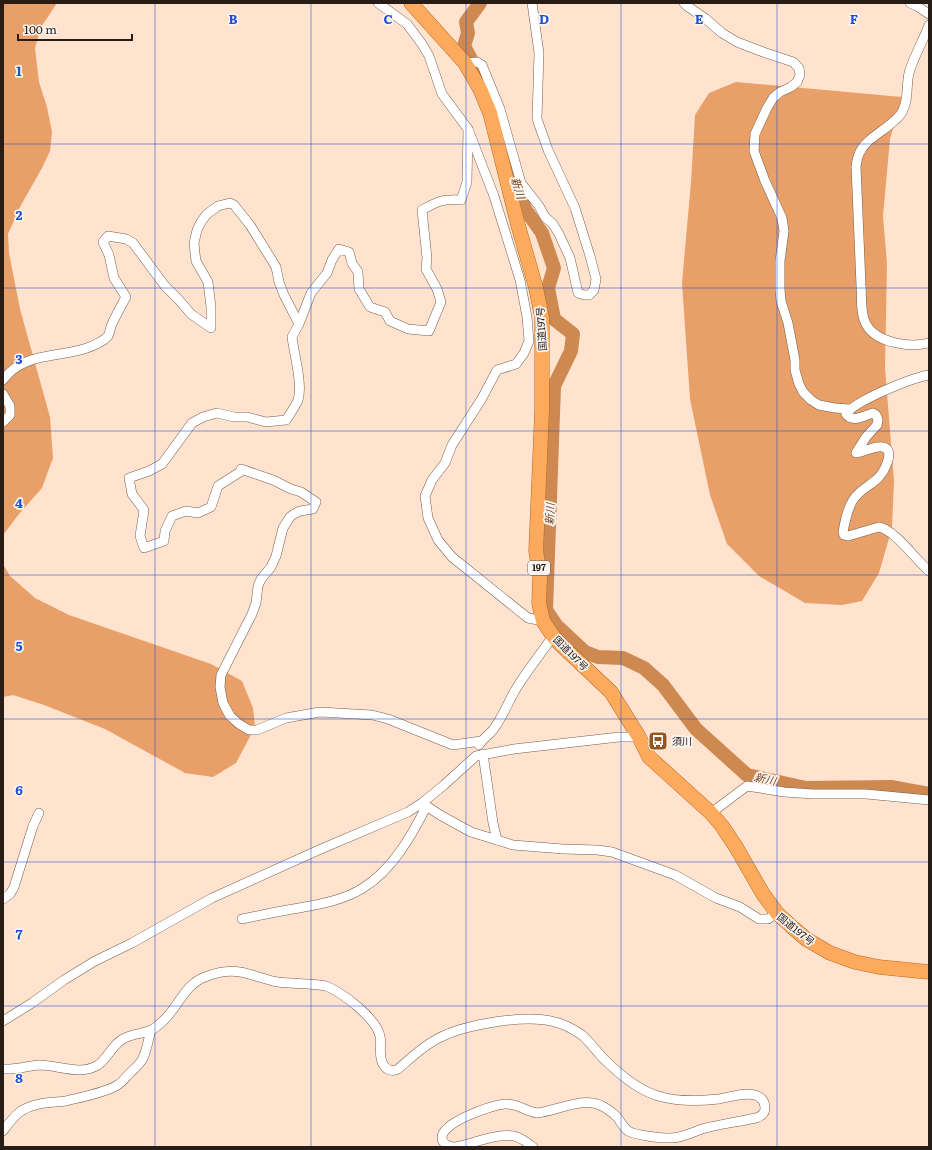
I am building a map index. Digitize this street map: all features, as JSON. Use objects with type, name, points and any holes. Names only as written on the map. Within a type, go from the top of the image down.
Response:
[{"type":"highway","name":"国道197号","points":[[411,3],[465,63],[480,89],[490,113],[515,186],[518,225],[536,288],[542,318],[542,409],[536,551],[540,576],[539,603],[543,621],[560,644],[611,692],[639,737],[649,757],[711,813],[722,826],[763,894],[777,913],[806,939],[830,953],[855,962],[929,972]]},
{"type":"street","points":[[378,3],[407,24],[422,44],[429,56],[442,94],[468,129],[494,196],[520,280],[527,317],[529,341],[524,353],[516,364],[497,370],[481,400],[452,445],[445,463],[432,480],[425,496],[428,518],[438,540],[452,557],[528,618],[543,621]]},
{"type":"street","points":[[515,186],[539,206],[545,218],[553,224],[570,258],[578,293],[589,295],[594,290],[596,279],[590,256],[575,208],[548,150],[536,119],[539,53],[532,3]]},
{"type":"street","points":[[684,3],[722,33],[737,42],[793,62],[799,68],[800,75],[797,82],[773,98],[767,108],[755,134],[754,151],[765,181],[782,218],[784,231],[780,261],[781,301],[788,323],[795,360],[795,370],[799,384],[810,400],[819,405],[849,409]]},
{"type":"street","points":[[910,3],[929,14]]},
{"type":"street","points":[[929,25],[913,58],[908,75],[908,89],[902,112],[889,126],[879,132],[868,142],[859,154],[856,166],[861,278],[865,322],[869,329],[878,336],[897,344],[922,345],[929,343]]},
{"type":"street","points":[[468,129],[467,182],[461,200],[449,199],[438,201],[422,210],[427,258],[426,270],[437,288],[441,302],[429,331],[408,329],[390,321],[385,312],[370,307],[359,289],[358,272],[352,263],[349,252],[339,249],[332,260],[327,273],[311,292],[299,324],[292,337],[298,375],[299,396],[286,420],[266,422],[247,417],[234,417],[217,413],[203,417],[192,423],[162,464],[149,471],[129,478],[132,494],[144,510],[140,536],[144,548],[164,541],[165,531],[172,516],[186,511],[198,513],[211,507],[218,486],[240,472],[241,469],[301,492],[316,502],[313,509],[300,511],[290,517],[283,528],[276,556],[271,568],[261,579],[258,586],[256,602],[252,614],[222,675],[220,687],[223,703],[230,716],[239,724],[249,730],[257,730],[286,718],[320,712],[372,715],[388,719],[453,746],[481,741]]},
{"type":"street","points":[[3,380],[9,371],[25,362],[79,350],[98,344],[109,335],[111,326],[126,297],[114,278],[109,255],[103,242],[108,236],[126,239],[133,243],[165,286],[191,314],[210,328],[211,307],[208,282],[196,261],[194,243],[197,230],[207,214],[218,206],[230,203],[234,205],[250,225],[276,266],[279,282],[284,295],[299,324]]},
{"type":"street","points":[[929,375],[904,382],[859,403],[849,409],[846,414],[853,419],[872,413],[876,415],[878,420],[877,425],[866,437],[856,453],[861,453],[879,446],[885,447],[889,456],[887,464],[878,478],[854,498],[848,508],[843,532],[844,535],[848,536],[880,527],[885,528],[929,571]]},
{"type":"street","points":[[3,394],[10,406],[10,415],[3,422]]},
{"type":"street","points":[[497,840],[480,755],[476,749],[481,741],[494,728],[518,685],[553,636]]},
{"type":"street","points":[[3,1021],[95,961],[132,943],[212,898],[424,805],[444,785],[480,755],[514,749],[619,737],[639,737]]},
{"type":"street","points":[[711,813],[747,786],[791,793],[866,794],[929,800]]},
{"type":"street","points":[[424,805],[471,832],[513,845],[612,852],[675,875],[716,898],[740,907],[759,919],[768,919],[777,913]]},
{"type":"street","points":[[242,919],[322,903],[347,896],[363,888],[373,881],[389,865],[400,851],[418,823],[424,805]]},
{"type":"street","points":[[3,899],[10,894],[14,887],[33,826],[39,813]]},
{"type":"street","points":[[3,1069],[17,1069],[46,1065],[86,1070],[99,1064],[122,1040],[151,1030],[165,1019],[175,1008],[187,990],[198,979],[231,971],[276,982],[326,986],[333,988],[352,1001],[377,1028],[380,1040],[380,1056],[382,1063],[386,1068],[392,1071],[398,1069],[438,1038],[464,1028],[513,1020],[553,1021],[573,1029],[588,1041],[619,1073],[651,1093],[662,1097],[684,1100],[711,1100],[742,1094],[750,1094],[763,1100],[765,1106],[765,1111],[762,1115],[756,1118],[703,1129],[679,1137],[666,1138],[632,1133],[623,1126],[611,1112],[594,1103],[587,1102],[537,1113],[531,1112],[517,1105],[504,1104],[474,1113],[461,1119],[448,1128],[443,1134],[442,1139],[448,1146],[454,1147],[507,1136],[520,1138],[533,1147]]},
{"type":"street","points":[[3,1131],[14,1117],[22,1110],[29,1107],[93,1094],[118,1085],[142,1059],[146,1052],[151,1030]]},
{"type":"shaded area","points":[[3,3],[57,3],[41,27],[35,48],[39,82],[47,107],[52,132],[50,151],[21,205],[8,234],[9,253],[20,309],[50,417],[53,458],[42,488],[3,535]]},
{"type":"shaded area","points":[[736,82],[902,97],[890,139],[883,216],[887,264],[885,368],[894,481],[892,528],[879,573],[862,601],[842,605],[805,603],[759,576],[727,544],[710,495],[690,399],[682,283],[695,115],[709,93]]},
{"type":"shaded area","points":[[3,564],[10,576],[35,598],[69,615],[211,664],[242,681],[253,708],[255,727],[236,763],[213,777],[185,773],[105,729],[44,705],[13,695],[3,697]]},
{"type":"waterway","name":"新川","points":[[479,74],[464,46],[468,33],[466,22],[480,3]]},
{"type":"waterway","name":"新川","points":[[501,132],[525,209],[542,233],[554,268],[548,288],[554,319],[573,334],[571,351],[554,386],[546,610],[556,625],[585,652],[598,657],[623,658],[644,668],[663,685],[696,729],[747,775],[806,788],[891,787],[929,794]]},
{"type":"place","name":"須川","points":[[658,741]]}]
